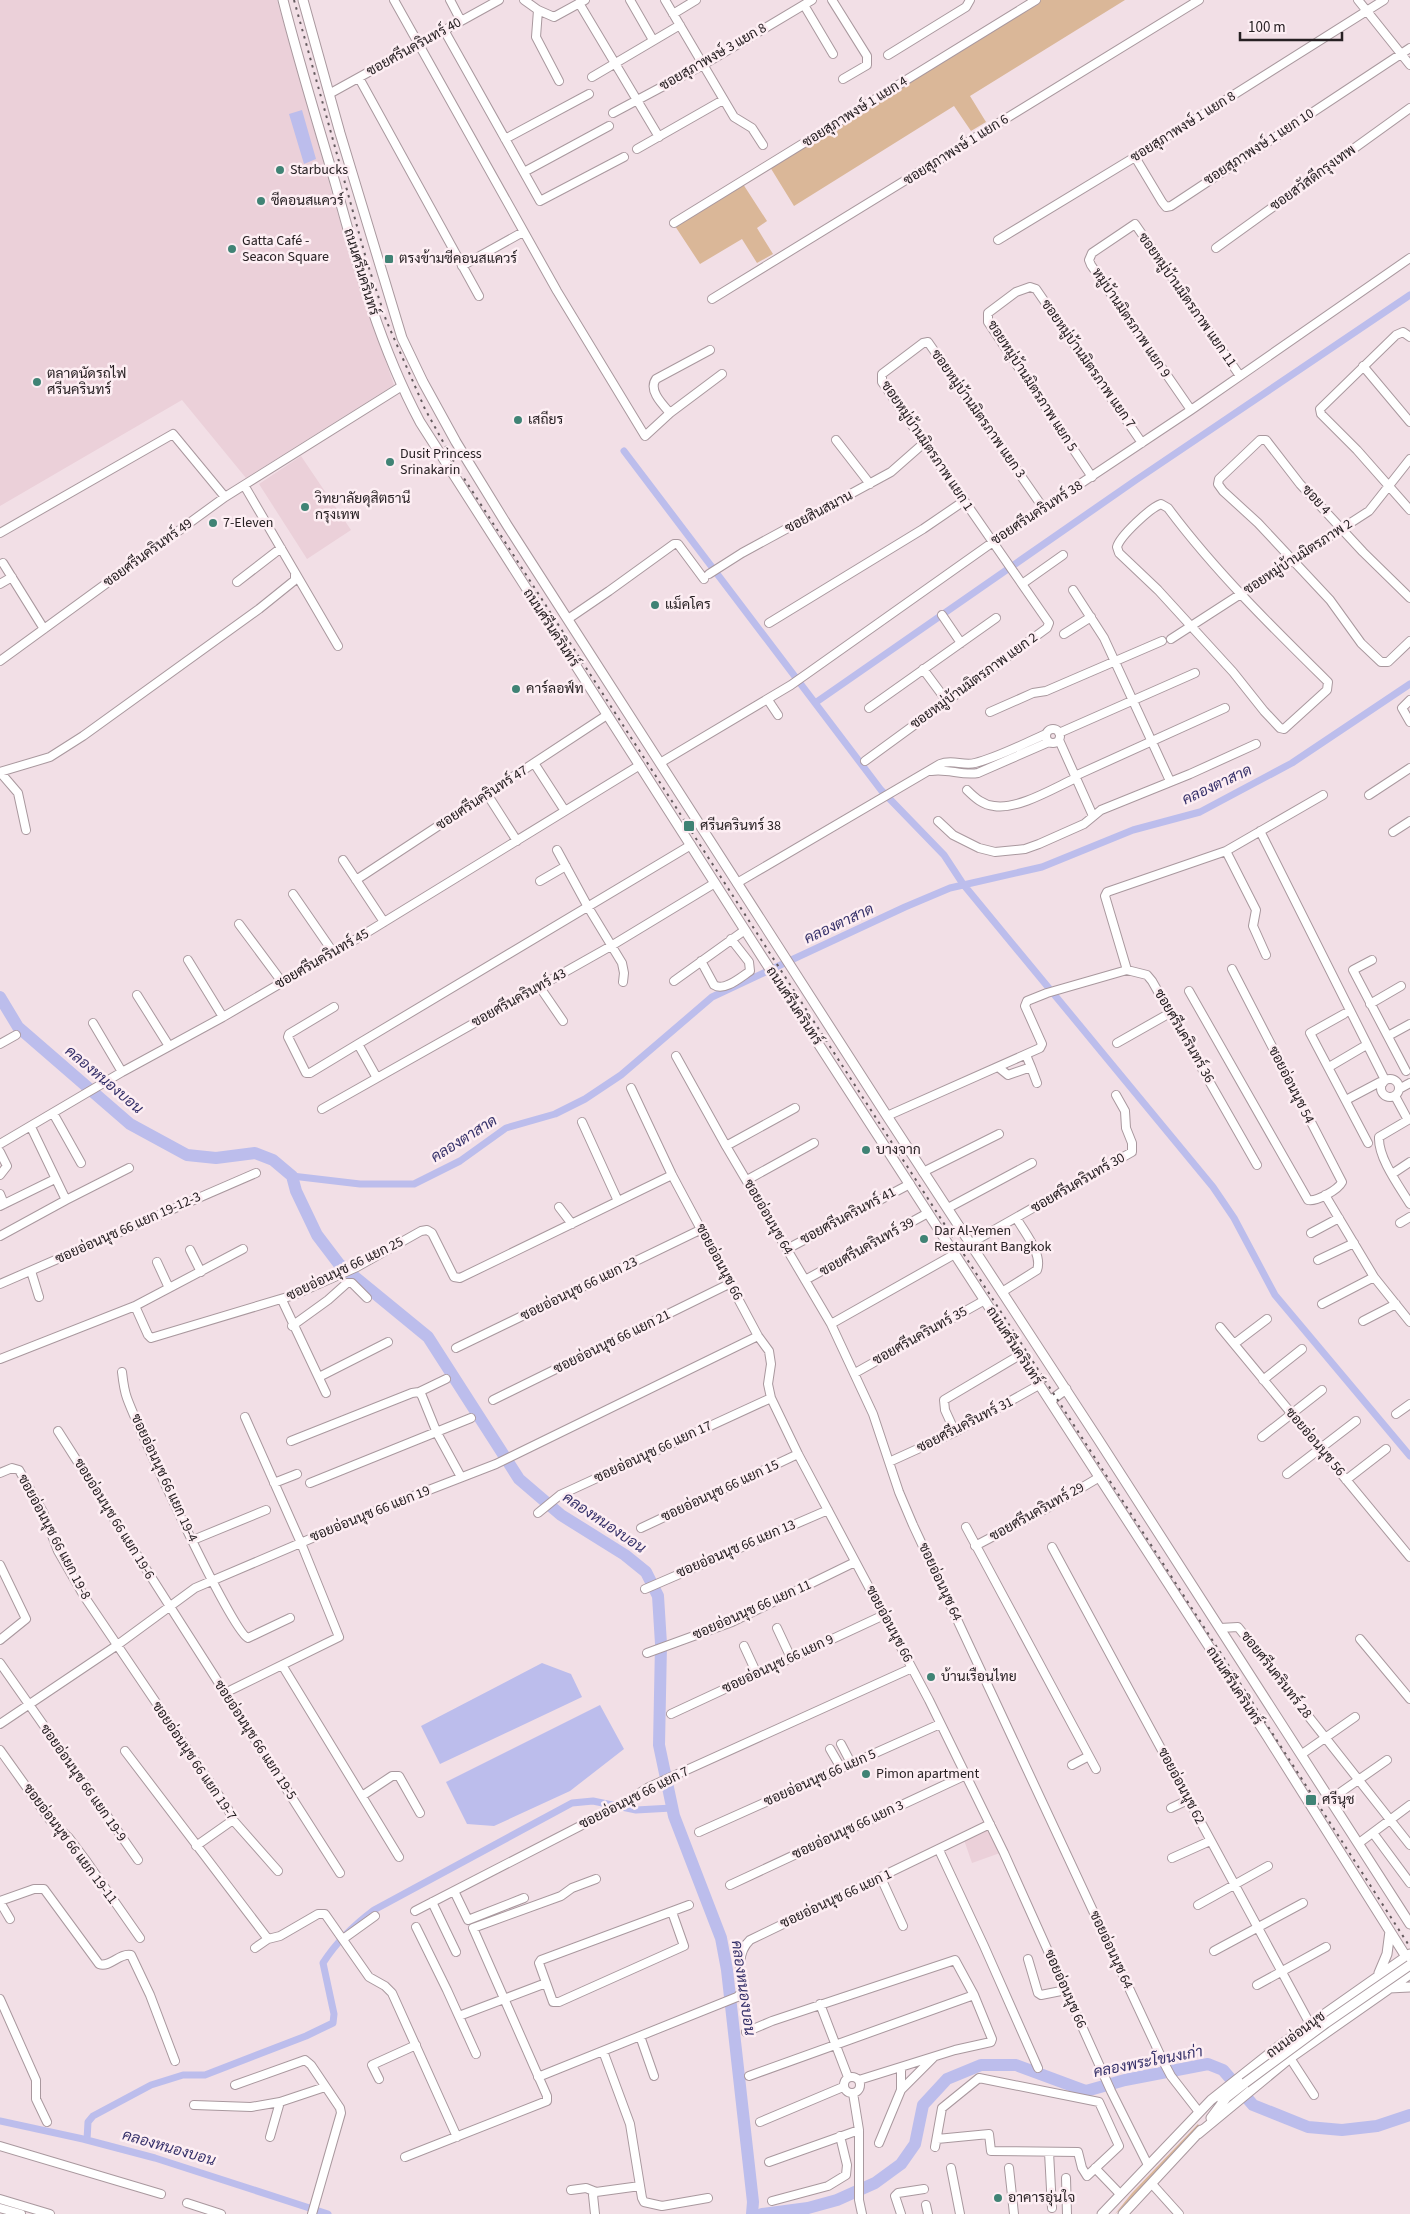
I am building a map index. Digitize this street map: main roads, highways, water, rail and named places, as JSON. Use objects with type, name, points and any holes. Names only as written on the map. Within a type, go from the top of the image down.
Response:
[{"type":"main road","name":"ถนนศรีนครินทร์","points":[[283,0],[367,296],[387,352],[402,386],[438,453],[1409,1959]]},
{"type":"main road","name":"ถนนศรีนครินทร์","points":[[303,0],[382,274],[404,342],[423,382],[456,442],[886,1116],[1066,1389],[1409,1920]]},
{"type":"main road","points":[[1050,1401],[1066,1389]]},
{"type":"main road","points":[[1378,1975],[1384,1965],[1390,1931]]},
{"type":"main road","name":"ถนนอ่อนนุช","points":[[1102,2214],[1211,2100],[1259,2062],[1378,1975],[1409,1959]]},
{"type":"main road","name":"ถนนอ่อนนุช","points":[[1189,2125],[1409,1959]]},
{"type":"main road","name":"ถนนอ่อนนุช","points":[[1198,2134],[1290,2058],[1410,1974]]},
{"type":"main road","points":[[1389,1988],[1410,1987]]},
{"type":"main road","points":[[1358,1990],[1368,1992],[1367,2003]]},
{"type":"main road","name":"ถนนอ่อนนุช","points":[[1123,2214],[1198,2134],[1226,2098]]},
{"type":"water","points":[[302,110],[316,159],[304,164],[289,114]]},
{"type":"water","points":[[542,1663],[571,1674],[582,1697],[440,1764],[421,1726]]},
{"type":"water","points":[[600,1705],[624,1749],[570,1791],[494,1826],[467,1824],[446,1782]]},
{"type":"waterway","points":[[815,703],[1136,480],[1410,295]]},
{"type":"waterway","points":[[624,451],[881,790],[944,855],[963,884],[1213,1187],[1234,1218],[1275,1295],[1410,1456]]},
{"type":"waterway","name":"คลองตาสาด","points":[[292,1176],[360,1184],[414,1184],[460,1161],[506,1128],[555,1114],[585,1099],[621,1075],[712,997],[950,888],[1042,867],[1133,830],[1200,812],[1292,763],[1410,684]]},
{"type":"waterway","name":"คลองหนองบอน","points":[[0,997],[18,1027],[130,1124],[187,1155],[216,1158],[255,1153],[273,1160],[292,1176],[296,1191],[317,1235],[339,1264],[428,1337],[519,1479],[561,1515],[625,1555],[646,1572],[658,1596],[661,1644],[659,1745],[674,1816],[721,1938],[727,1970],[753,2202],[752,2214]]},
{"type":"waterway","points":[[87,2140],[88,2122],[93,2116],[151,2085],[183,2075],[205,2075],[306,2036],[333,2023],[334,2014],[323,1963],[346,1934],[374,1910],[572,1803],[593,1801],[636,1810],[672,1808]]},
{"type":"waterway","name":"คลองพระโขนงเก่า","points":[[762,2214],[808,2208],[837,2200],[875,2183],[901,2164],[915,2144],[923,2105],[947,2079],[981,2065],[1016,2065],[1086,2091],[1125,2080],[1208,2064],[1223,2070],[1253,2105],[1308,2127],[1342,2130],[1377,2126],[1410,2115]]},
{"type":"waterway","name":"คลองหนองบอน","points":[[0,2121],[83,2139],[155,2158],[328,2214]]},
{"type":"railway","points":[[294,0],[367,262],[386,320],[425,409],[458,469],[1410,1947]]},
{"type":"place","name":"Starbucks","points":[[280,170]]},
{"type":"place","name":"ซีคอนสแควร์","points":[[261,201]]},
{"type":"place","name":"Gatta Café - Seacon Square","points":[[232,249]]},
{"type":"place","name":"ตรงข้ามซีคอนสแควร์","points":[[389,259]]},
{"type":"place","name":"ตลาดนัดรถไฟ ศรีนครินทร์","points":[[37,382]]},
{"type":"place","name":"เสถียร","points":[[518,420]]},
{"type":"place","name":"Dusit Princess Srinakarin","points":[[390,462]]},
{"type":"place","name":"วิทยาลัยดุสิตธานี กรุงเทพ","points":[[305,507]]},
{"type":"place","name":"7-Eleven","points":[[213,523]]},
{"type":"place","name":"แม็คโคร","points":[[655,605]]},
{"type":"place","name":"คาร์ลอฟ์ท","points":[[516,689]]},
{"type":"place","name":"ศรีนครินทร์ 38","points":[[689,826]]},
{"type":"place","name":"บางจาก","points":[[866,1150]]},
{"type":"place","name":"Dar Al-Yemen Restaurant Bangkok","points":[[924,1239]]},
{"type":"place","name":"บ้านเรือนไทย","points":[[931,1677]]},
{"type":"place","name":"Pimon apartment","points":[[866,1774]]},
{"type":"place","name":"ศรีนุช","points":[[1311,1800]]},
{"type":"place","name":"อาคารอุ่นใจ","points":[[998,2198]]}]
